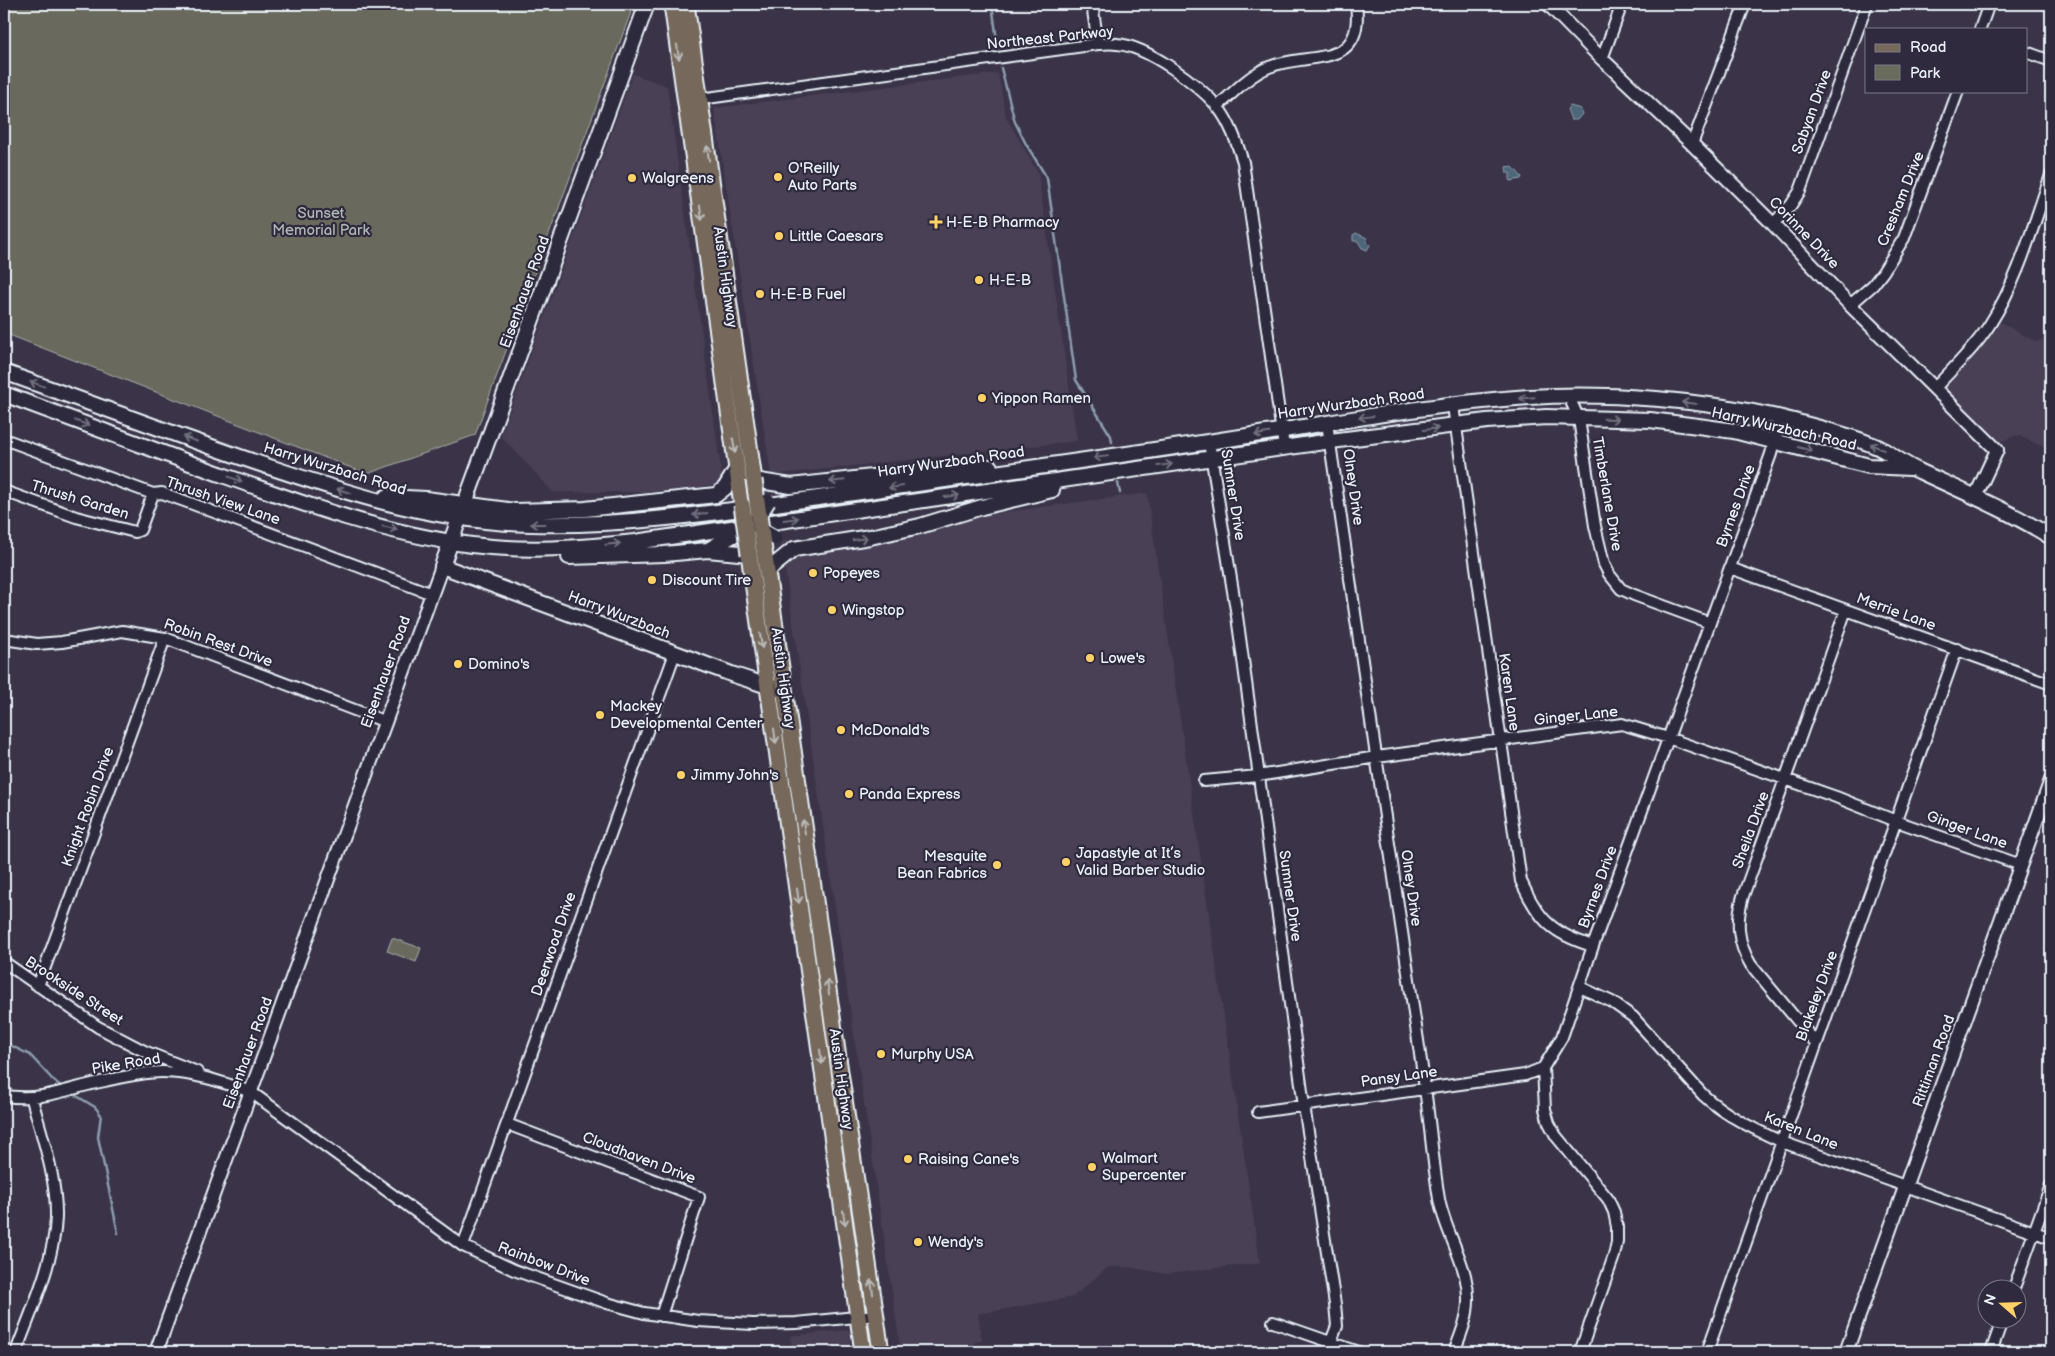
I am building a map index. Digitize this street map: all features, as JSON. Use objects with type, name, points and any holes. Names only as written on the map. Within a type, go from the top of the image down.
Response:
[{"type":"main road","name":"Eisenhauer Road","points":[[442,566],[647,4]]},
{"type":"main road","name":"Austin Highway","points":[[672,4],[730,385]]},
{"type":"main road","name":"Austin Highway","points":[[686,4],[700,99],[737,468],[752,525],[767,571],[881,1352]]},
{"type":"main road","name":"Harry Wurzbach Road","points":[[4,372],[295,476],[368,498],[398,506],[460,517],[519,524],[562,525],[673,518],[1452,406],[1534,397],[1569,397],[1671,401],[1736,410],[1779,418],[1878,446],[1911,468],[1975,497],[2049,535]]},
{"type":"main road","name":"Austin Highway","points":[[730,385],[736,381],[742,429],[748,438],[754,480],[752,525],[755,594],[863,1352]]},
{"type":"main road","name":"Harry Wurzbach Road","points":[[4,394],[278,495],[354,520],[451,542],[530,549],[576,548],[635,542],[1331,440],[1456,425],[1546,417],[1650,420],[1734,431],[1869,466],[1911,468]]},
{"type":"main road","points":[[985,492],[1012,480],[1060,472],[1065,463]]},
{"type":"main road","points":[[754,480],[791,486],[972,466],[1013,470]]},
{"type":"main road","points":[[368,498],[398,497],[465,503],[515,511],[633,505],[716,495],[725,488],[737,468]]},
{"type":"main road","points":[[767,571],[794,549],[870,537],[920,526],[988,506],[1059,489],[1082,477]]},
{"type":"main road","points":[[530,549],[559,558],[664,554],[708,550],[752,525],[768,501],[791,486]]},
{"type":"main road","points":[[716,495],[752,525],[794,549]]},
{"type":"main road","points":[[708,550],[752,525]]},
{"type":"main road","name":"Harry Wurzbach","points":[[442,566],[768,687],[785,690]]},
{"type":"street","points":[[1092,4],[1098,44]]},
{"type":"street","points":[[1217,107],[1254,76],[1268,68],[1334,55],[1348,45],[1357,29],[1356,4]]},
{"type":"street","name":"Corinne Drive","points":[[1548,4],[1602,59],[1773,224],[1850,305],[1997,450],[1975,497]]},
{"type":"street","points":[[1602,59],[1622,4]]},
{"type":"street","points":[[1692,144],[1745,4]]},
{"type":"street","name":"Sabyan Drive","points":[[1773,224],[1791,205],[1800,191],[1867,4]]},
{"type":"street","points":[[1980,28],[1989,4]]},
{"type":"street","name":"Northeast Parkway","points":[[700,99],[1098,44],[1119,44],[1149,56],[1178,72],[1217,107],[1232,132],[1242,162],[1284,447]]},
{"type":"street","points":[[2028,53],[2051,61]]},
{"type":"street","name":"Cresham Drive","points":[[1850,305],[1873,285],[1904,238],[1958,92]]},
{"type":"street","points":[[1935,388],[1973,347],[1990,325],[2004,301],[2015,276],[2051,175]]},
{"type":"street","name":"Timberlane Drive","points":[[1569,397],[1579,419],[1595,526],[1604,564],[1609,574],[1621,588],[1634,595],[1710,623]]},
{"type":"street","name":"Karen Lane","points":[[1452,406],[1519,872],[1528,897],[1543,919],[1566,938],[1593,946]]},
{"type":"street","name":"Byrnes Drive","points":[[1543,1068],[1562,1036],[1580,987],[1593,946],[1730,568],[1774,441],[1779,418]]},
{"type":"street","name":"Olney Drive","points":[[1327,424],[1331,440],[1426,1088],[1439,1199],[1444,1220],[1463,1266],[1468,1284],[1467,1312],[1454,1352]]},
{"type":"street","name":"Thrush View Lane","points":[[4,439],[153,494],[162,493],[190,502],[432,594]]},
{"type":"street","name":"Sumner Drive","points":[[1209,442],[1237,616],[1304,1106],[1336,1310],[1337,1326],[1329,1347]]},
{"type":"street","name":"Thrush Garden","points":[[4,491],[76,517],[135,532],[140,530],[153,494]]},
{"type":"street","name":"Eisenhauer Road","points":[[156,1352],[442,566]]},
{"type":"street","name":"Merrie Lane","points":[[1730,568],[2051,684]]},
{"type":"street","name":"Sheila Drive","points":[[1816,1042],[1750,965],[1743,951],[1738,928],[1739,911],[1846,610]]},
{"type":"street","name":"Robin Rest Drive","points":[[4,639],[37,644],[62,642],[122,632],[165,638],[386,722]]},
{"type":"street","name":"Knight Robin Drive","points":[[38,986],[165,638]]},
{"type":"street","name":"Blakeley Drive","points":[[1707,1352],[1957,649]]},
{"type":"street","name":"Deerwood Drive","points":[[463,1246],[675,653]]},
{"type":"street","name":"Ginger Lane","points":[[1204,781],[1258,776],[1377,757],[1622,724],[1668,738],[1836,797],[1896,821],[2021,865]]},
{"type":"street","name":"Rittiman Road","points":[[1846,1352],[2051,780]]},
{"type":"street","name":"Brookside Street","points":[[4,962],[98,1027],[144,1051],[212,1078]]},
{"type":"street","name":"Karen Lane","points":[[1580,987],[1612,1002],[1633,1017],[1713,1104],[1741,1123],[1782,1142],[2051,1238]]},
{"type":"street","points":[[1543,1068],[1545,1109],[1549,1123],[1556,1136],[1608,1199],[1614,1212],[1617,1227],[1617,1242],[1614,1256],[1580,1352]]},
{"type":"street","name":"Pansy Lane","points":[[1258,1112],[1525,1075],[1543,1068]]},
{"type":"street","name":"Pike Road","points":[[4,1096],[48,1097],[104,1081],[161,1072],[212,1078],[251,1092]]},
{"type":"street","name":"Rainbow Drive","points":[[251,1092],[463,1246],[514,1270],[606,1303],[661,1316],[698,1321],[753,1324],[876,1316]]},
{"type":"street","points":[[16,1352],[48,1260],[56,1219],[50,1167],[32,1098]]},
{"type":"street","name":"Cloudhaven Drive","points":[[507,1124],[699,1197],[661,1316]]},
{"type":"street","points":[[2018,1278],[2051,1184]]},
{"type":"street","points":[[1273,1322],[1329,1347],[1360,1352]]},
{"type":"street","points":[[1991,1352],[1999,1328]]},
{"type":"shaded area","points":[[998,73],[1006,117],[1038,173],[1077,441],[771,475],[714,108]]},
{"type":"shaded area","points":[[633,74],[667,86],[723,484],[657,492],[553,492],[501,436]]},
{"type":"shaded area","points":[[1997,320],[2036,342],[2051,337],[2050,450],[2017,435],[2000,442],[1942,386]]},
{"type":"shaded area","points":[[1147,493],[1260,1263],[1166,1274],[1128,1267],[1108,1267],[1073,1297],[978,1314],[982,1341],[974,1342],[975,1352],[901,1352],[781,542]]},
{"type":"shaded area","points":[[849,1330],[852,1352],[792,1352],[790,1336]]},
{"type":"green space","name":"Sunset Memorial Park","points":[[4,4],[634,4],[475,435],[367,474],[4,333]]},
{"type":"green space","points":[[392,938],[421,948],[416,962],[387,951]]},
{"type":"water","points":[[1570,106],[1581,109],[1582,114],[1577,120],[1571,120],[1567,109]]},
{"type":"water","points":[[1512,166],[1522,177],[1521,179],[1510,181],[1510,173],[1507,173],[1506,167]]},
{"type":"water","points":[[1356,233],[1367,238],[1367,242],[1370,245],[1367,250],[1362,248],[1358,241],[1353,241],[1353,235]]},
{"type":"waterway","points":[[992,4],[998,48]]},
{"type":"waterway","points":[[1001,68],[1015,122],[1047,178],[1076,380],[1111,436],[1112,442]]},
{"type":"waterway","points":[[1118,483],[1120,493]]},
{"type":"waterway","points":[[4,1042],[30,1055],[62,1087]]},
{"type":"waterway","points":[[75,1095],[95,1107],[101,1115],[98,1137],[118,1233]]},
{"type":"place","name":"O'Reilly Auto Parts","points":[[778,177]]},
{"type":"place","name":"Walgreens","points":[[632,178]]},
{"type":"place","name":"H-E-B Pharmacy","points":[[936,222]]},
{"type":"place","name":"Little Caesars","points":[[779,236]]},
{"type":"place","name":"H-E-B","points":[[979,280]]},
{"type":"place","name":"H-E-B Fuel","points":[[760,294]]},
{"type":"place","name":"Yippon Ramen","points":[[982,398]]},
{"type":"place","name":"Popeyes","points":[[813,573]]},
{"type":"place","name":"Discount Tire","points":[[652,580]]},
{"type":"place","name":"Wingstop","points":[[832,610]]},
{"type":"place","name":"Lowe's","points":[[1090,658]]},
{"type":"place","name":"Domino's","points":[[458,664]]},
{"type":"place","name":"Mackey Developmental Center","points":[[600,715]]},
{"type":"place","name":"McDonald's","points":[[841,730]]},
{"type":"place","name":"Jimmy John's","points":[[681,775]]},
{"type":"place","name":"Panda Express","points":[[849,794]]},
{"type":"place","name":"Japastyle at It’s Valid Barber Studio","points":[[1066,862]]},
{"type":"place","name":"Mesquite Bean Fabrics","points":[[997,865]]},
{"type":"place","name":"Murphy USA","points":[[881,1054]]},
{"type":"place","name":"Raising Cane's","points":[[908,1159]]},
{"type":"place","name":"Walmart Supercenter","points":[[1092,1167]]},
{"type":"place","name":"Wendy's","points":[[918,1242]]}]
